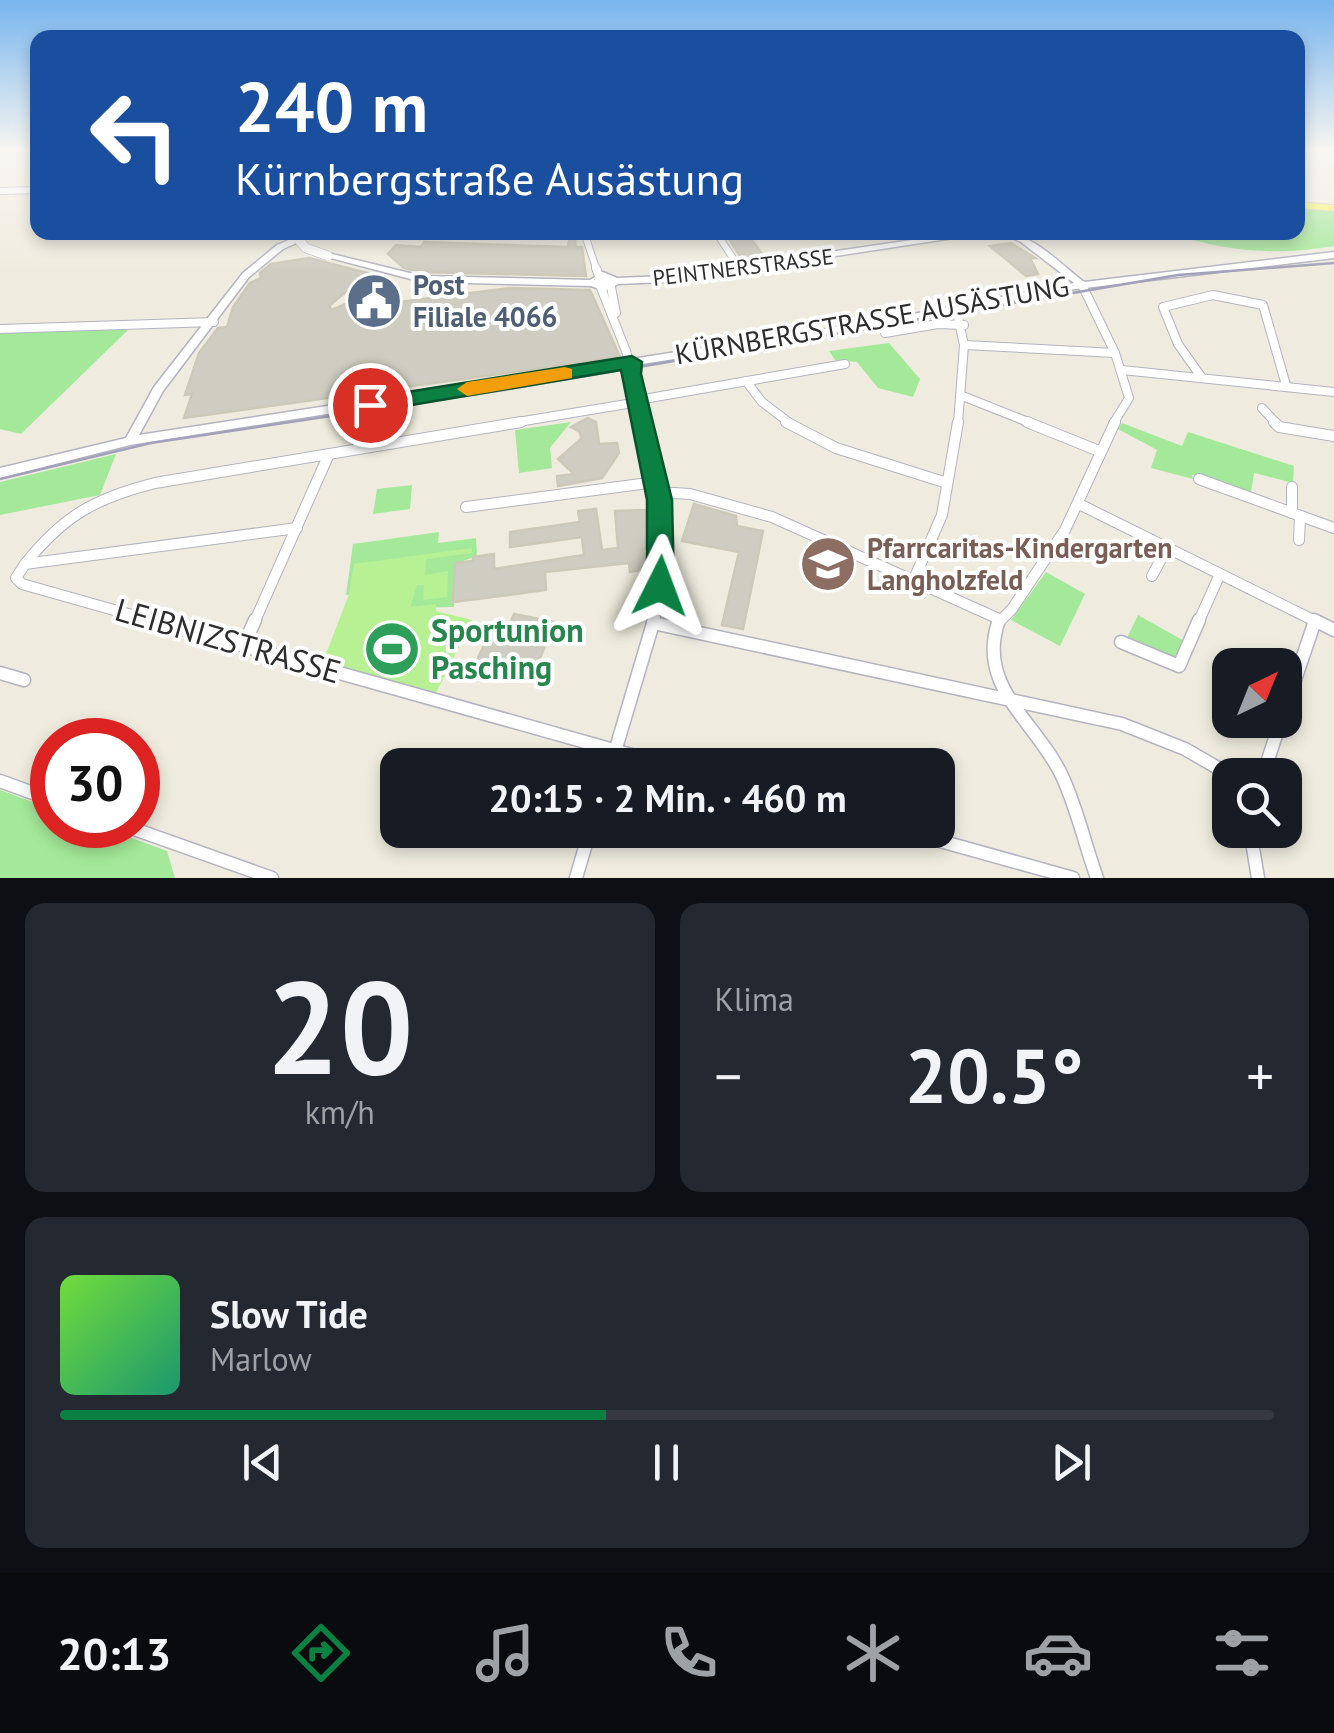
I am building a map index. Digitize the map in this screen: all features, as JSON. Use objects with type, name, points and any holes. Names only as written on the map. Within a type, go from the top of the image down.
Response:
[{"type":"main road","points":[[1305,204],[1334,206]]},
{"type":"street","points":[[130,441],[150,402],[240,283],[295,240]]},
{"type":"street","name":"PEINTNERSTRASSE","points":[[305,240],[314,252],[441,280],[604,283],[740,269],[935,240]]},
{"type":"street","points":[[587,240],[632,362],[657,487],[663,556],[653,623],[617,748]]},
{"type":"street","points":[[721,240],[740,269]]},
{"type":"street","points":[[1024,240],[1082,285],[1116,353],[1129,398],[1099,451],[1080,504],[1042,568],[1012,609],[998,619],[993,636],[994,678],[1044,744],[1064,780],[1097,878]]},
{"type":"street","name":"KÜRNBERGSTRASSE AUSÄSTUNG","points":[[0,474],[130,441],[920,315],[1082,285],[1332,257]]},
{"type":"street","points":[[1202,378],[1184,354],[1162,307],[1219,296],[1263,305],[1286,384]]},
{"type":"street","points":[[914,579],[942,517],[964,345],[964,325],[956,308]]},
{"type":"street","points":[[920,315],[950,315],[964,325]]},
{"type":"street","points":[[0,328],[214,322]]},
{"type":"street","points":[[885,333],[938,324],[964,325]]},
{"type":"street","points":[[964,345],[1116,353]]},
{"type":"street","points":[[16,578],[44,540],[103,496],[845,364]]},
{"type":"street","points":[[1122,370],[1202,378],[1234,376],[1334,392]]},
{"type":"street","points":[[746,381],[760,403],[798,428],[848,452],[947,483]]},
{"type":"street","points":[[960,395],[1099,451]]},
{"type":"street","points":[[1262,408],[1279,427],[1334,436]]},
{"type":"street","points":[[244,646],[329,454]]},
{"type":"street","points":[[1199,479],[1334,528]]},
{"type":"street","points":[[466,507],[657,487],[747,510],[914,579],[998,619]]},
{"type":"street","points":[[1292,487],[1299,540]]},
{"type":"street","points":[[1080,504],[1334,630]]},
{"type":"street","points":[[24,564],[297,528]]},
{"type":"street","points":[[1152,576],[1166,548]]},
{"type":"street","points":[[1121,642],[1179,666],[1220,574]]},
{"type":"street","name":"LEIBNIZSTRASSE","points":[[16,578],[22,584],[609,748]]},
{"type":"street","points":[[1302,659],[1315,621]]},
{"type":"street","points":[[653,623],[984,698],[1008,699],[1150,734],[1212,766]]},
{"type":"street","points":[[0,673],[24,680]]},
{"type":"street","points":[[0,781],[30,792]]},
{"type":"street","points":[[160,839],[263,877]]},
{"type":"street","points":[[955,845],[1073,878]]},
{"type":"street","points":[[576,878],[585,848]]},
{"type":"street","points":[[1253,848],[1258,878]]},
{"type":"green space","points":[[1305,208],[1334,210],[1334,246],[1292,251],[1197,240],[1305,240]]},
{"type":"green space","points":[[131,327],[21,434],[0,429],[0,333]]},
{"type":"green space","points":[[889,343],[920,379],[913,397],[878,388],[857,362],[835,360],[829,351]]},
{"type":"green space","points":[[571,422],[550,448],[552,468],[519,473],[515,430]]},
{"type":"green space","points":[[1122,423],[1182,446],[1188,432],[1294,466],[1293,483],[1254,473],[1251,492],[1201,476],[1192,475],[1193,479],[1151,468],[1157,450],[1118,429]]},
{"type":"green space","points":[[116,454],[100,495],[0,515],[0,482]]},
{"type":"green space","points":[[412,485],[410,509],[373,514],[377,489]]},
{"type":"green space","points":[[439,532],[438,543],[476,538],[477,556],[455,564],[454,607],[410,608],[416,585],[346,595],[353,544]]},
{"type":"green space","name":"Sportunion Pasching","points":[[472,548],[472,553],[426,559],[425,575],[448,571],[447,597],[423,600],[424,585],[417,585],[410,607],[436,604],[436,611],[472,620],[436,693],[323,662],[349,594],[354,564]]},
{"type":"green space","points":[[1046,572],[1085,594],[1060,646],[1011,620]]},
{"type":"green space","points":[[1138,615],[1186,642],[1174,659],[1127,638]]},
{"type":"green space","points":[[0,790],[30,801],[30,848],[159,848],[167,851],[175,878],[0,878]]},
{"type":"building","points":[[569,240],[575,240],[575,247],[582,247],[586,276],[422,272],[404,268],[388,254],[396,245],[421,247],[424,242],[568,247]]},
{"type":"building","points":[[730,240],[752,240],[765,258],[743,261]]},
{"type":"building","points":[[1011,243],[1035,258],[1030,258],[1038,274],[1026,276],[990,246]]},
{"type":"building","points":[[309,258],[368,273],[329,306],[332,310],[377,290],[400,295],[400,302],[510,288],[590,290],[620,357],[184,418],[192,394],[185,395],[199,353],[218,328],[227,327],[233,307],[250,283],[261,278],[260,273],[271,264]]},
{"type":"building","points":[[588,418],[596,422],[599,444],[617,443],[619,453],[602,478],[558,486],[557,476],[574,474],[558,459],[581,439],[580,432],[571,427]]},
{"type":"building","points":[[694,504],[736,516],[737,526],[763,531],[743,629],[722,625],[739,552],[682,541]]},
{"type":"building","points":[[596,509],[602,550],[618,548],[615,511],[646,510],[647,549],[643,549],[647,569],[630,572],[629,563],[545,572],[546,590],[453,602],[455,563],[494,554],[494,569],[584,555],[582,537],[510,547],[510,532],[580,522],[578,511]]},
{"type":"building","points":[[514,614],[554,622],[534,674],[476,662],[495,621],[510,624]]},
{"type":"tram line","points":[[0,479],[151,443],[504,390],[1178,275],[1334,263]]},
{"type":"slow traffic","points":[[467,389],[565,373]]},
{"type":"place","name":"Post Filiale 4066","points":[[374,301]]},
{"type":"place","name":"Pfarrcaritas-Kindergarten Langholzfeld","points":[[828,564]]},
{"type":"place","name":"Sportunion Pasching","points":[[392,649]]},
{"type":"route","points":[[370,405],[632,362],[631,374],[659,500],[663,540],[660,586]]}]
